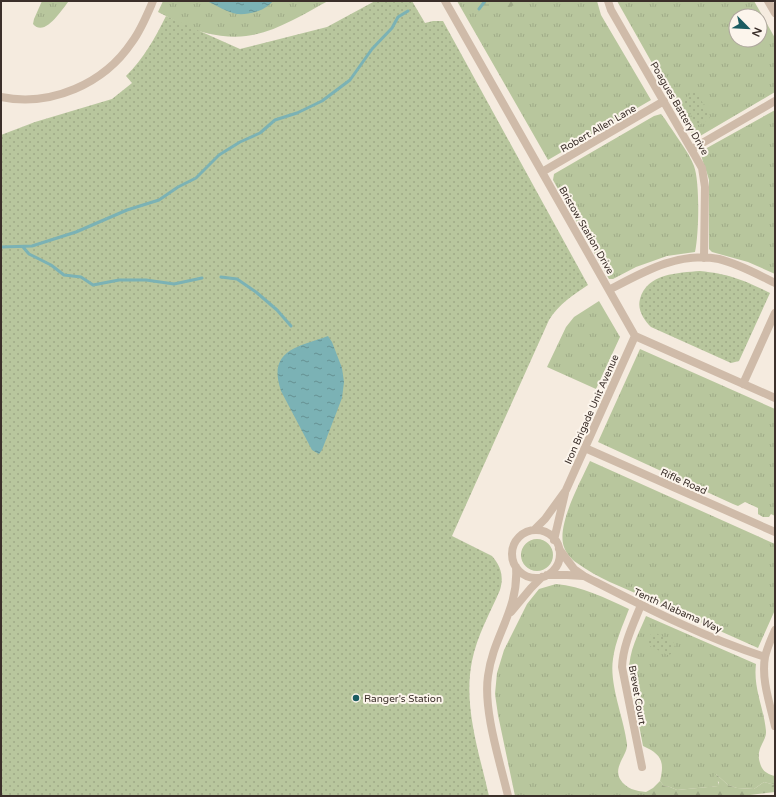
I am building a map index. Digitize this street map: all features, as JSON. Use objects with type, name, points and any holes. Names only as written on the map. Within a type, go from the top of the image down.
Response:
[{"type":"street","points":[[1,97],[30,100],[55,96],[77,89],[97,78],[107,70],[132,43],[143,25],[153,1]]},
{"type":"street","name":"Bristow Station Drive","points":[[445,1],[635,336]]},
{"type":"street","name":"Poagues Battery Drive","points":[[608,1],[611,10],[702,168],[705,181],[704,258]]},
{"type":"street","points":[[768,1],[775,13]]},
{"type":"street","name":"Robert Allen Lane","points":[[542,172],[664,101]]},
{"type":"street","points":[[692,149],[775,101]]},
{"type":"street","points":[[609,290],[646,270],[661,264],[676,260],[704,258],[719,259],[734,264],[775,283]]},
{"type":"street","points":[[743,384],[775,313]]},
{"type":"street","points":[[635,336],[775,398]]},
{"type":"street","name":"Iron Brigade Unit Avenue","points":[[554,540],[566,490],[635,336]]},
{"type":"street","name":"Rifle Road","points":[[585,448],[775,532]]},
{"type":"street","name":"Iron Brigade Unit Avenue","points":[[534,530],[545,519],[566,490]]},
{"type":"street","points":[[509,614],[531,588],[554,569],[558,562],[559,549],[554,540],[549,534],[534,530],[523,534],[515,543],[512,550],[512,558],[520,572],[527,576],[534,578],[544,576]]},
{"type":"street","name":"Tenth Alabama Way","points":[[559,549],[574,568],[584,576],[641,605],[741,649],[765,657]]},
{"type":"street","points":[[508,796],[490,718],[487,687],[494,651],[509,614],[517,580],[516,567]]},
{"type":"street","name":"Tenth Alabama Way","points":[[544,576],[584,576]]},
{"type":"street","name":"Brevet Court","points":[[641,605],[626,645],[622,668],[642,768]]},
{"type":"street","points":[[775,630],[768,645],[764,670],[775,726]]},
{"type":"green space","points":[[42,1],[69,1],[53,21],[43,27],[38,27],[33,24]]},
{"type":"green space","points":[[163,1],[328,1],[278,27],[257,34],[237,37],[206,33],[176,21],[158,12]]},
{"type":"green space","points":[[375,1],[412,1],[425,23],[443,21],[588,285],[572,296],[553,314],[549,320],[452,536],[492,556],[500,568],[502,576],[500,590],[484,625],[474,652],[470,678],[469,695],[473,729],[489,796],[1,796],[1,135],[35,122],[112,99],[132,83],[126,76],[149,48],[166,16],[240,49],[327,27]]},
{"type":"green space","points":[[457,1],[597,1],[601,15],[651,100],[548,160]]},
{"type":"green space","points":[[477,1],[497,1],[489,8],[479,12],[475,4]]},
{"type":"green space","points":[[499,1],[529,1],[499,11]]},
{"type":"green space","points":[[617,1],[754,1],[758,8],[728,8],[728,48],[768,48],[768,26],[775,38],[775,92],[695,139]]},
{"type":"green space","points":[[694,92],[697,93],[710,116],[709,119],[699,125],[696,125],[684,101],[685,98]]},
{"type":"green space","points":[[775,110],[775,274],[748,262],[712,252],[709,249],[709,180],[701,153],[705,149]]},
{"type":"green space","points":[[661,114],[681,142],[694,166],[696,174],[698,208],[695,252],[667,256],[636,267],[613,279],[609,279],[553,180],[554,174],[654,116]]},
{"type":"green space","points":[[700,271],[736,278],[770,293],[739,361],[731,363],[651,327],[640,311],[639,303],[644,290],[656,279],[673,274]]},
{"type":"green space","points":[[599,301],[620,337],[596,389],[547,367],[566,327],[574,317]]},
{"type":"green space","points":[[640,349],[775,409],[775,516],[771,514],[769,517],[763,517],[758,514],[758,508],[745,502],[738,506],[733,504],[598,442]]},
{"type":"green space","points":[[590,461],[775,544],[775,610],[758,648],[610,582],[593,573],[571,558],[564,547],[562,538],[563,527],[566,515]]},
{"type":"green space","points":[[534,539],[540,539],[550,546],[553,555],[552,561],[546,568],[540,571],[534,571],[524,564],[521,558],[521,552],[528,542]]},
{"type":"green space","points":[[556,584],[584,590],[629,609],[616,646],[612,669],[627,744],[627,748],[619,765],[618,774],[625,785],[635,790],[646,792],[646,796],[515,796],[498,715],[495,694],[497,673],[504,650],[527,604],[539,589]]},
{"type":"green space","points":[[646,616],[756,664],[755,673],[757,690],[766,731],[765,738],[760,749],[759,758],[761,766],[764,770],[775,776],[775,785],[764,782],[754,789],[737,788],[728,785],[716,774],[719,786],[677,790],[664,786],[660,781],[662,763],[658,755],[643,746],[629,672],[632,650]]},
{"type":"green space","points":[[654,632],[674,643],[675,645],[671,654],[668,655],[648,645],[647,642],[651,634]]},
{"type":"green space","points":[[716,774],[728,785],[737,788],[754,789],[764,782],[775,785],[775,792],[742,796],[646,796],[646,792],[660,781],[664,786],[677,790],[718,786],[719,782],[712,779]]},
{"type":"water","points":[[207,1],[273,1],[261,10],[252,13],[237,14],[222,9]]},
{"type":"water","points":[[328,336],[332,342],[342,368],[344,382],[342,398],[322,450],[319,454],[312,450],[281,391],[278,377],[278,367],[282,358],[296,347]]},
{"type":"waterway","points":[[479,9],[485,1]]},
{"type":"waterway","points":[[1,247],[32,246],[76,232],[127,210],[159,200],[178,187],[196,178],[219,155],[240,142],[260,133],[275,120],[297,113],[322,101],[350,80],[372,49],[392,28],[398,17],[408,11]]},
{"type":"waterway","points":[[23,247],[29,254],[51,265],[64,275],[81,277],[93,285],[119,280],[146,280],[174,284],[202,278]]},
{"type":"waterway","points":[[221,277],[237,279],[256,292],[277,310],[291,326]]},
{"type":"place","name":"Ranger's Station","points":[[356,698]]}]
